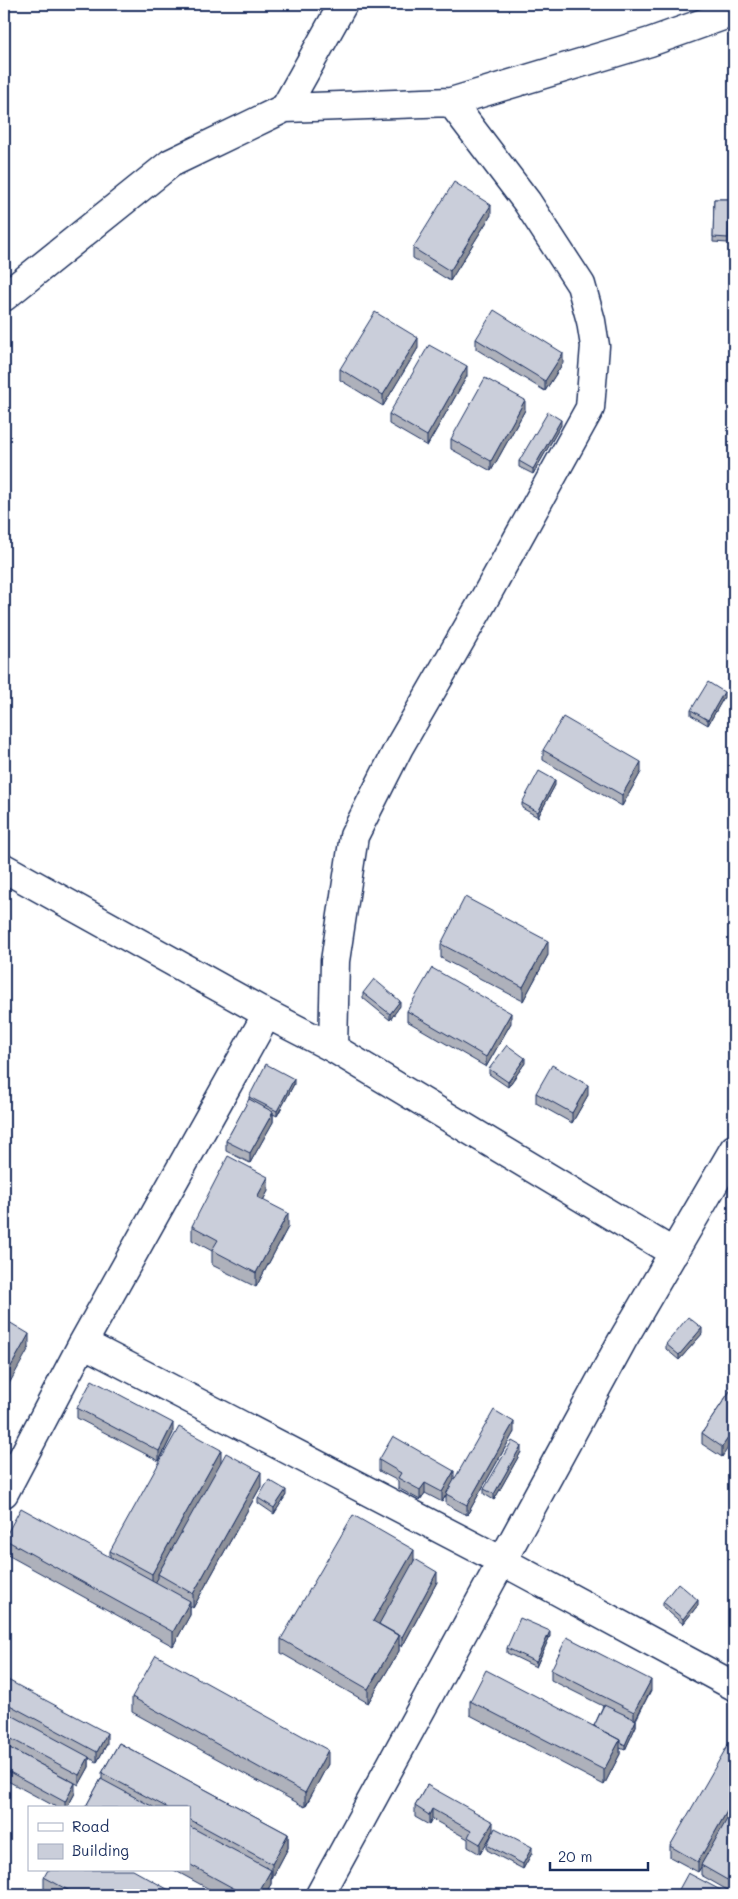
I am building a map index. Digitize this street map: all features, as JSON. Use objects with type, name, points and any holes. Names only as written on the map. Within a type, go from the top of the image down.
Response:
[{"type":"street","points":[[285,108],[343,4]]},
{"type":"street","points":[[4,297],[171,163],[285,108],[451,102],[650,42],[734,12]]},
{"type":"street","points":[[333,1048],[335,961],[354,836],[399,747],[482,603],[590,408],[595,346],[591,321],[581,286],[527,202],[451,102]]},
{"type":"street","points":[[4,868],[267,1014],[333,1048],[674,1253]]},
{"type":"street","points":[[4,1493],[83,1343],[267,1014]]},
{"type":"street","points":[[324,1894],[622,1341],[734,1149]]},
{"type":"street","points":[[83,1343],[502,1561],[734,1686]]},
{"type":"building","points":[[454,182],[491,205],[450,271],[413,248]]},
{"type":"building","points":[[714,199],[730,199],[728,238],[713,237]]},
{"type":"building","points":[[494,310],[563,353],[545,381],[476,339]]},
{"type":"building","points":[[375,312],[418,338],[383,395],[340,369]]},
{"type":"building","points":[[429,345],[467,366],[427,436],[389,414]]},
{"type":"building","points":[[485,378],[525,400],[491,461],[451,439]]},
{"type":"building","points":[[548,412],[561,420],[533,469],[519,461]]},
{"type":"building","points":[[708,682],[724,692],[708,720],[691,710]]},
{"type":"building","points":[[563,717],[641,762],[622,795],[543,750]]},
{"type":"building","points":[[539,771],[555,780],[538,812],[522,803]]},
{"type":"building","points":[[465,897],[548,941],[523,987],[441,944]]},
{"type":"building","points":[[432,968],[511,1013],[486,1057],[407,1011]]},
{"type":"building","points":[[374,979],[400,1001],[390,1014],[363,993]]},
{"type":"building","points":[[507,1045],[525,1058],[508,1082],[489,1069]]},
{"type":"building","points":[[266,1064],[294,1079],[277,1111],[249,1097]]},
{"type":"building","points":[[552,1065],[588,1085],[572,1113],[536,1093]]},
{"type":"building","points":[[249,1099],[273,1112],[250,1153],[226,1141]]},
{"type":"building","points":[[228,1156],[268,1177],[257,1197],[288,1213],[256,1273],[212,1250],[218,1240],[192,1226]]},
{"type":"building","points":[[688,1317],[702,1328],[679,1355],[666,1344]]},
{"type":"building","points":[[4,1319],[29,1334],[4,1379]]},
{"type":"building","points":[[92,1380],[173,1423],[159,1451],[77,1408]]},
{"type":"building","points":[[734,1385],[734,1429],[722,1447],[702,1433]]},
{"type":"building","points":[[494,1410],[514,1422],[467,1505],[446,1494]]},
{"type":"building","points":[[179,1427],[221,1450],[152,1574],[110,1551]]},
{"type":"building","points":[[393,1436],[454,1471],[442,1492],[425,1483],[420,1490],[398,1478],[401,1473],[379,1460]]},
{"type":"building","points":[[512,1441],[521,1446],[494,1494],[484,1489]]},
{"type":"building","points":[[226,1453],[261,1472],[193,1594],[158,1574]]},
{"type":"building","points":[[269,1480],[286,1490],[274,1508],[258,1498]]},
{"type":"building","points":[[21,1508],[190,1601],[173,1632],[4,1539]]},
{"type":"building","points":[[353,1515],[414,1550],[373,1621],[399,1636],[368,1689],[281,1639]]},
{"type":"building","points":[[415,1559],[437,1572],[402,1637],[379,1624]]},
{"type":"building","points":[[678,1583],[698,1600],[683,1619],[663,1602]]},
{"type":"building","points":[[520,1618],[550,1631],[536,1662],[507,1648]]},
{"type":"building","points":[[567,1637],[651,1680],[634,1712],[551,1670]]},
{"type":"building","points":[[156,1655],[328,1750],[305,1793],[132,1697]]},
{"type":"building","points":[[486,1670],[620,1740],[604,1770],[470,1701]]},
{"type":"building","points":[[4,1678],[107,1733],[97,1752],[4,1702]]},
{"type":"building","points":[[604,1705],[636,1720],[625,1745],[620,1740],[594,1726]]},
{"type":"building","points":[[4,1711],[89,1757],[79,1775],[4,1735]]},
{"type":"building","points":[[119,1743],[288,1834],[272,1864],[190,1820],[190,1806],[164,1806],[102,1773]]},
{"type":"building","points":[[729,1743],[734,1746],[734,1799],[698,1862],[670,1846]]},
{"type":"building","points":[[4,1745],[75,1783],[65,1802],[4,1769]]},
{"type":"building","points":[[101,1779],[151,1806],[86,1806]]},
{"type":"building","points":[[427,1785],[493,1822],[480,1844],[468,1837],[471,1831],[432,1809],[429,1815],[415,1806]]},
{"type":"building","points":[[734,1807],[734,1871],[729,1881],[701,1865]]},
{"type":"building","points":[[190,1827],[271,1870],[257,1895],[246,1895],[190,1865]]},
{"type":"building","points":[[495,1828],[532,1847],[523,1864],[487,1845]]},
{"type":"building","points":[[47,1872],[137,1872],[178,1895],[77,1895],[44,1877]]},
{"type":"building","points":[[688,1873],[728,1894],[676,1895]]}]
